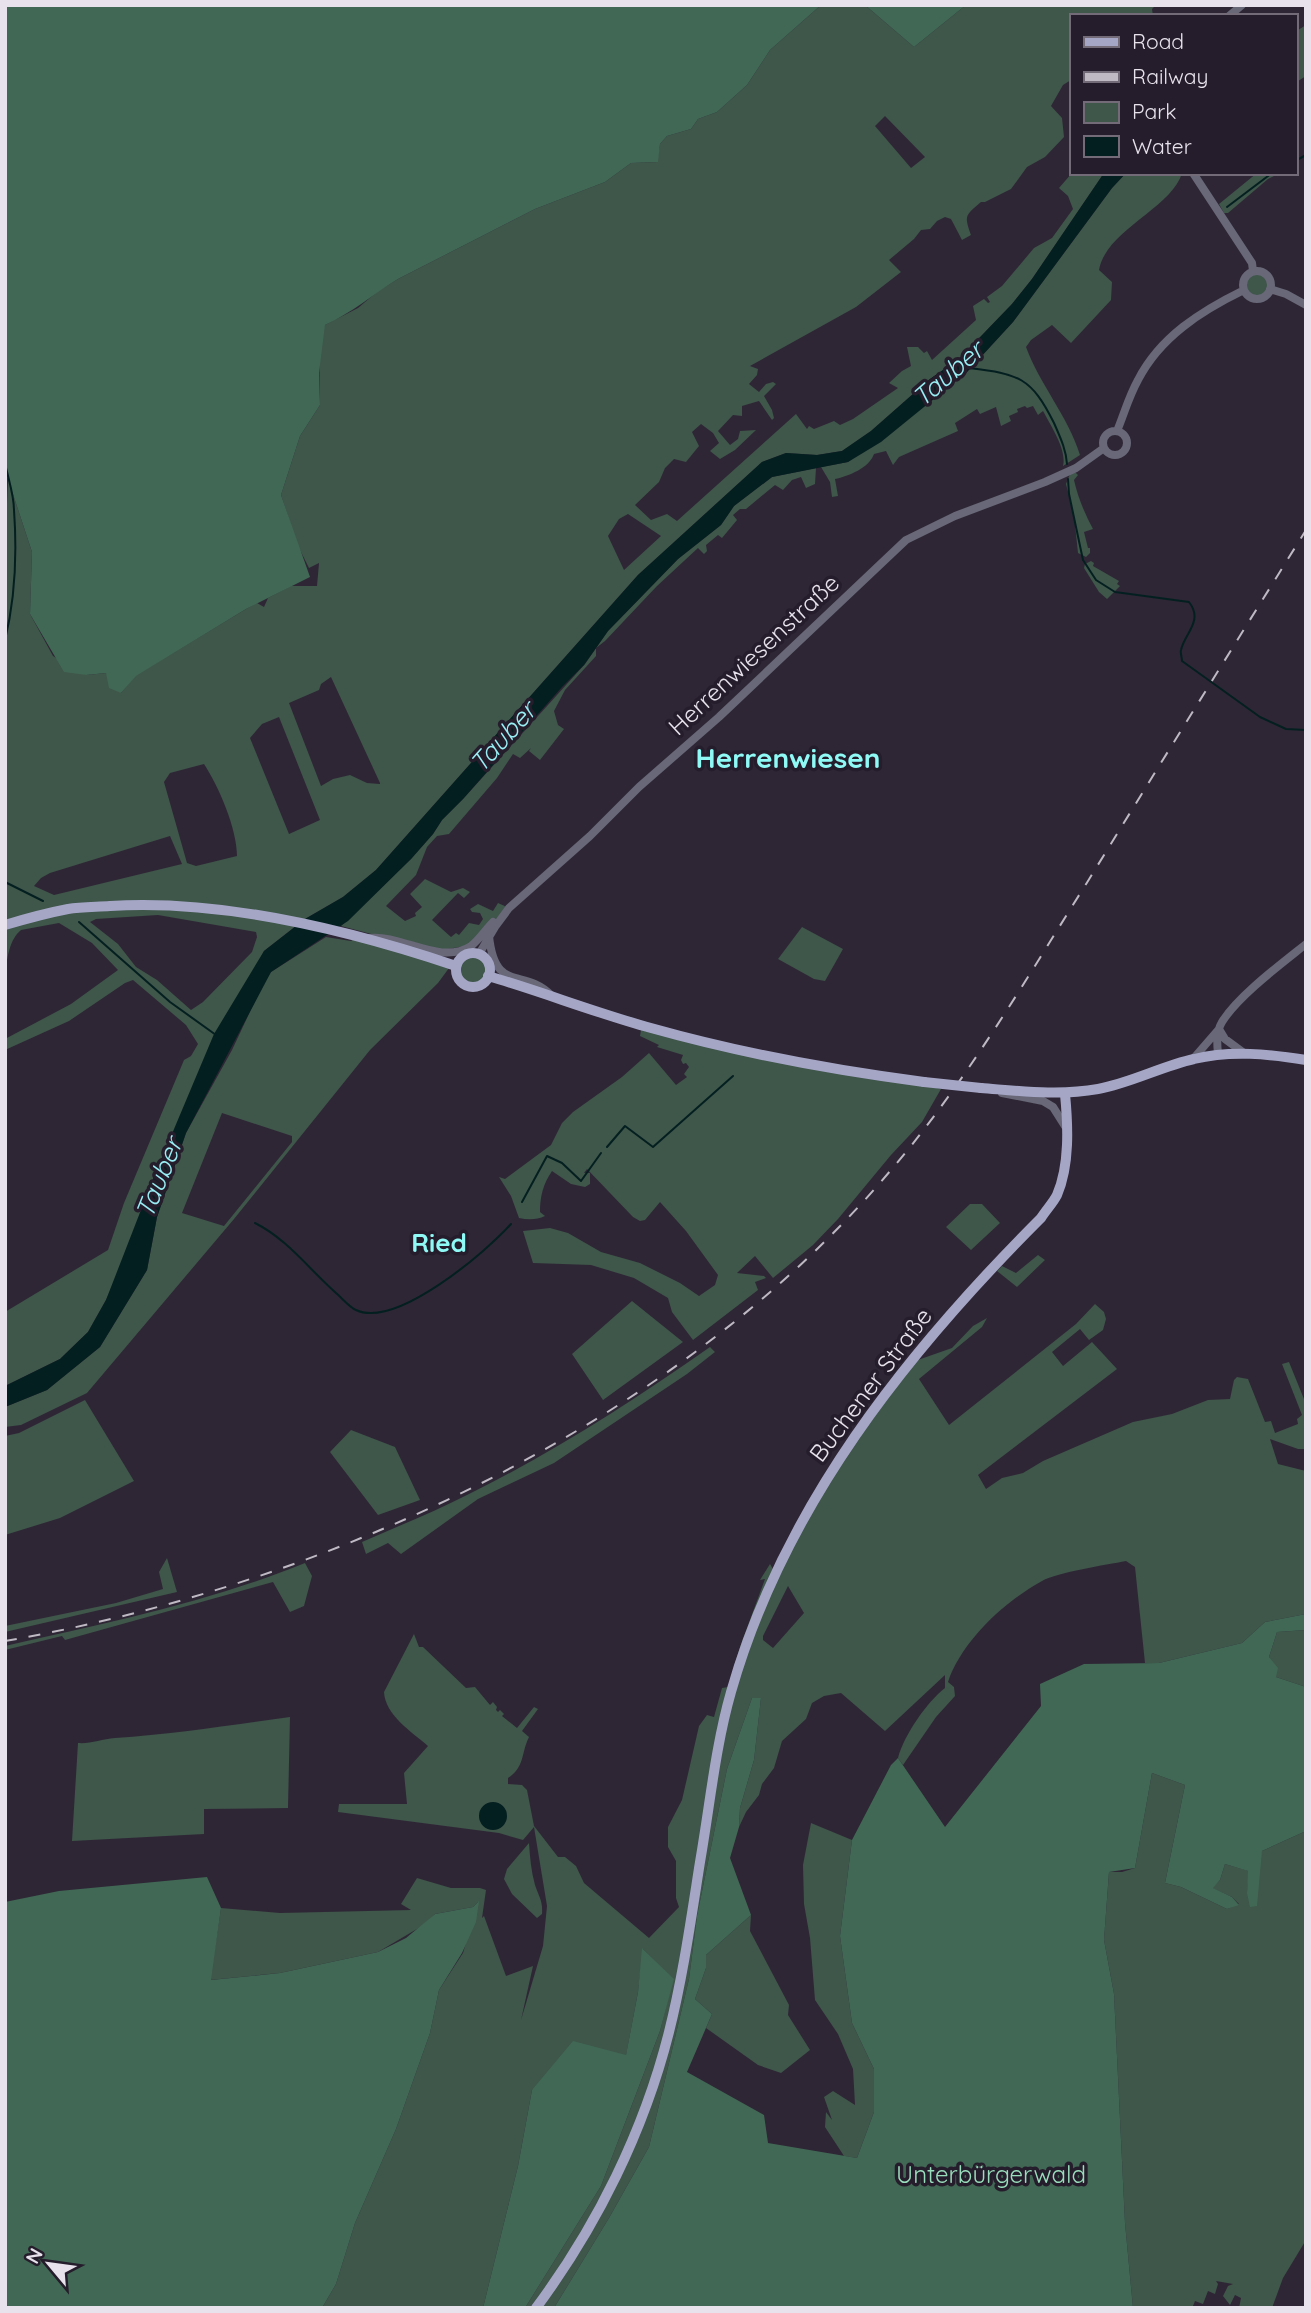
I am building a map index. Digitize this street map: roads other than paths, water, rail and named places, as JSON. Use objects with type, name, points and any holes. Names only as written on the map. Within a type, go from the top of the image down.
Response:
[{"type":"main road","points":[[5,925],[69,909],[127,905],[187,908],[278,920],[363,938],[456,966]]},
{"type":"main road","points":[[479,954],[489,965],[488,976],[482,983],[469,986],[460,981],[456,966],[465,955],[479,954]]},
{"type":"main road","points":[[488,976],[650,1028],[732,1048],[847,1071],[924,1082],[1065,1094],[1103,1088],[1193,1059],[1218,1054],[1306,1060]]},
{"type":"main road","points":[[1065,1125],[1073,1103],[1087,1091]]},
{"type":"main road","name":"Buchener Straße","points":[[536,2308],[588,2229],[620,2170],[648,2101],[669,2032],[681,1974],[723,1721],[754,1620],[780,1560],[808,1508],[881,1398],[958,1305],[1041,1218],[1056,1196],[1063,1177],[1066,1153],[1065,1094]]},
{"type":"street","points":[[1194,175],[1252,264],[1253,271]]},
{"type":"street","points":[[1253,271],[1259,271],[1266,275],[1271,284],[1270,289],[1264,297],[1255,299],[1244,290],[1244,279],[1253,271]]},
{"type":"street","points":[[1270,289],[1306,305]]},
{"type":"street","name":"Herrenwiesenstraße","points":[[479,954],[509,908],[719,717],[906,540],[947,519],[1045,482],[1076,467],[1104,448],[1106,435],[1117,431],[1136,383],[1163,345],[1215,304],[1244,290]]},
{"type":"street","name":"Herrenwiesenstraße","points":[[1104,448],[1111,455],[1123,453],[1126,439],[1117,431]]},
{"type":"street","points":[[363,938],[383,937],[436,951],[453,952],[471,946],[509,908]]},
{"type":"street","points":[[489,936],[493,959],[502,973],[545,989],[551,995]]},
{"type":"street","points":[[1193,1059],[1235,1007],[1306,944]]},
{"type":"street","points":[[1219,1029],[1234,1047],[1246,1054]]},
{"type":"street","points":[[1218,1054],[1219,1029]]},
{"type":"street","points":[[985,1088],[1043,1101],[1052,1107],[1065,1125]]},
{"type":"water","name":"Tauber","points":[[1103,175],[1124,175],[1013,322],[967,372],[881,442],[848,462],[772,477],[734,506],[721,525],[678,559],[608,631],[584,665],[442,820],[411,859],[348,921],[271,972],[186,1133],[157,1217],[147,1270],[100,1347],[47,1390],[5,1407],[5,1386],[60,1359],[88,1332],[106,1300],[214,1034],[264,951],[305,919],[343,897],[376,870],[638,575],[762,462],[786,453],[817,455],[842,451],[871,431],[930,379],[959,359],[1032,279]]},
{"type":"water","points":[[493,1802],[503,1806],[507,1816],[503,1826],[493,1830],[483,1826],[479,1816],[483,1806]]},
{"type":"waterway","points":[[1297,160],[1306,155]]},
{"type":"waterway","points":[[1227,207],[1269,175]]},
{"type":"waterway","name":"Tauber","points":[[969,368],[1012,376],[1030,387],[1054,423],[1067,464]]},
{"type":"waterway","points":[[5,463],[13,498],[15,542],[13,592],[5,640]]},
{"type":"waterway","points":[[1068,479],[1083,560],[1096,580],[1115,592],[1189,602],[1194,621],[1181,650],[1182,661],[1260,717],[1286,729],[1306,730]]},
{"type":"waterway","points":[[5,882],[43,901]]},
{"type":"waterway","points":[[79,922],[170,1002],[216,1035]]},
{"type":"waterway","points":[[607,1147],[625,1126],[653,1147],[733,1076]]},
{"type":"waterway","points":[[522,1202],[547,1156],[562,1163],[581,1181],[601,1153]]},
{"type":"waterway","points":[[255,1223],[288,1246],[351,1307],[373,1313],[394,1309],[439,1285],[462,1269],[511,1224]]},
{"type":"railway","points":[[5,1641],[127,1615],[249,1579],[371,1534],[489,1479],[602,1415],[708,1342],[805,1261],[891,1170],[919,1136],[995,1029],[1306,530]]},
{"type":"district","name":"Herrenwiesen","points":[[788,758]]},
{"type":"district","name":"Ried","points":[[439,1243]]},
{"type":"park label","name":"Unterbürgerwald","points":[[991,2175]]}]
